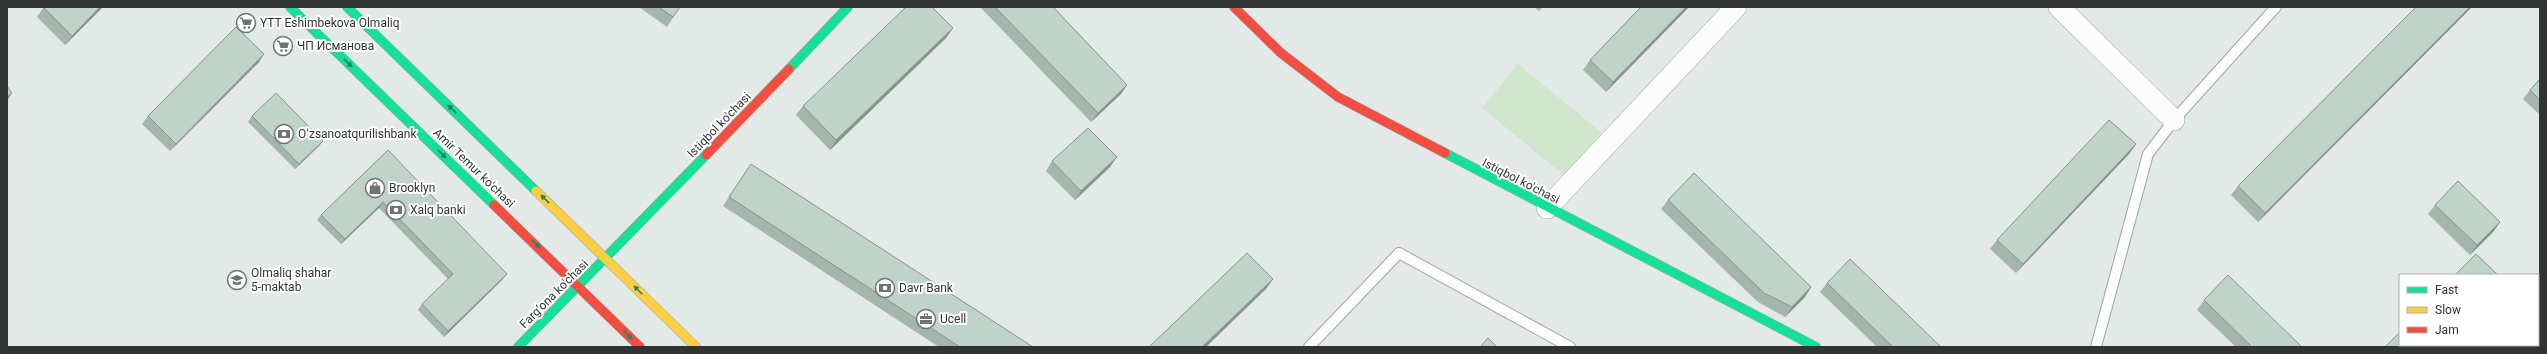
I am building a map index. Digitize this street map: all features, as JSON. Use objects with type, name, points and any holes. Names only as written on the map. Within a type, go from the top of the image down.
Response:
[{"type":"street","name":"Amir Temur ko'chasi","points":[[290,7],[579,286],[640,347]]},
{"type":"street","points":[[347,7],[696,347]]},
{"type":"street","name":"Istiqbol ko'chasi","points":[[606,259],[848,7]]},
{"type":"street","name":"Istiqbol ko'chasi","points":[[1234,7],[1281,53],[1338,97],[1816,347]]},
{"type":"street","points":[[1548,208],[1736,7]]},
{"type":"street","points":[[2059,7],[2174,120]]},
{"type":"street","name":"Farg‘ona ko'chasi","points":[[518,347],[606,259]]},
{"type":"lane","points":[[2096,347],[2148,154],[2174,120],[2276,7]]},
{"type":"lane","points":[[1309,347],[1399,253],[1570,347]]},
{"type":"green space","points":[[1518,64],[1601,132],[1565,176],[1482,108]]},
{"type":"building","points":[[43,7],[100,7],[72,36]]},
{"type":"building","points":[[659,7],[680,7],[673,17]]},
{"type":"building","points":[[906,7],[932,7],[953,28],[836,140],[803,106]]},
{"type":"building","points":[[995,7],[1053,7],[1127,85],[1098,113]]},
{"type":"building","points":[[1641,7],[1686,7],[1613,82],[1590,60]]},
{"type":"building","points":[[2416,7],[2470,7],[2265,213],[2238,186]]},
{"type":"building","points":[[236,27],[264,54],[176,144],[148,116]]},
{"type":"building","points":[[2540,79],[2540,100],[2530,90]]},
{"type":"building","points":[[7,86],[12,93],[7,97]]},
{"type":"building","name":"Oʻzsanoatqurilishbank","points":[[276,93],[323,141],[299,164],[252,116]]},
{"type":"building","points":[[2109,120],[2136,144],[2023,264],[1997,240]]},
{"type":"building","points":[[1088,128],[1117,157],[1081,191],[1052,161]]},
{"type":"building","points":[[388,150],[507,274],[448,331],[422,304],[453,274],[383,202],[345,239],[321,215]]},
{"type":"building","points":[[751,164],[1033,347],[960,347],[729,197]]},
{"type":"building","points":[[1694,173],[1811,287],[1792,307],[1764,293],[1668,200]]},
{"type":"building","points":[[2458,181],[2500,222],[2477,245],[2435,205]]},
{"type":"building","points":[[1247,253],[1273,279],[1202,347],[1149,347]]},
{"type":"building","points":[[2476,254],[2497,274],[2456,274]]},
{"type":"building","points":[[1850,259],[1941,347],[1893,347],[1827,283]]},
{"type":"building","points":[[2228,275],[2302,347],[2252,347],[2204,300]]},
{"type":"building","points":[[2399,333],[2399,346],[2455,346],[2454,347],[2385,347]]},
{"type":"building","points":[[1488,338],[1497,347],[1480,347]]},
{"type":"traffic: fast","points":[[290,7],[494,205]]},
{"type":"traffic: fast","points":[[347,7],[536,191]]},
{"type":"traffic: fast","points":[[789,69],[848,7]]},
{"type":"traffic: fast","points":[[1445,153],[1816,347]]},
{"type":"traffic: fast","points":[[518,347],[706,155]]},
{"type":"traffic: slow","points":[[536,191],[696,347]]},
{"type":"traffic: jam","points":[[1234,7],[1281,53],[1338,97],[1445,153]]},
{"type":"traffic: jam","points":[[706,155],[789,69]]},
{"type":"traffic: jam","points":[[494,205],[640,347]]},
{"type":"place","name":"YTT Eshimbekova Olmaliq","points":[[246,23]]},
{"type":"place","name":"ЧП Исманова","points":[[283,46]]},
{"type":"place","name":"Oʻzsanoatqurilishbank","points":[[284,134]]},
{"type":"place","name":"Brooklyn","points":[[375,188]]},
{"type":"place","name":"Xalq banki","points":[[396,210]]},
{"type":"place","name":"Olmaliq shahar 5-maktab","points":[[237,280]]},
{"type":"place","name":"Davr Bank","points":[[885,288]]},
{"type":"place","name":"Ucell","points":[[926,319]]}]
